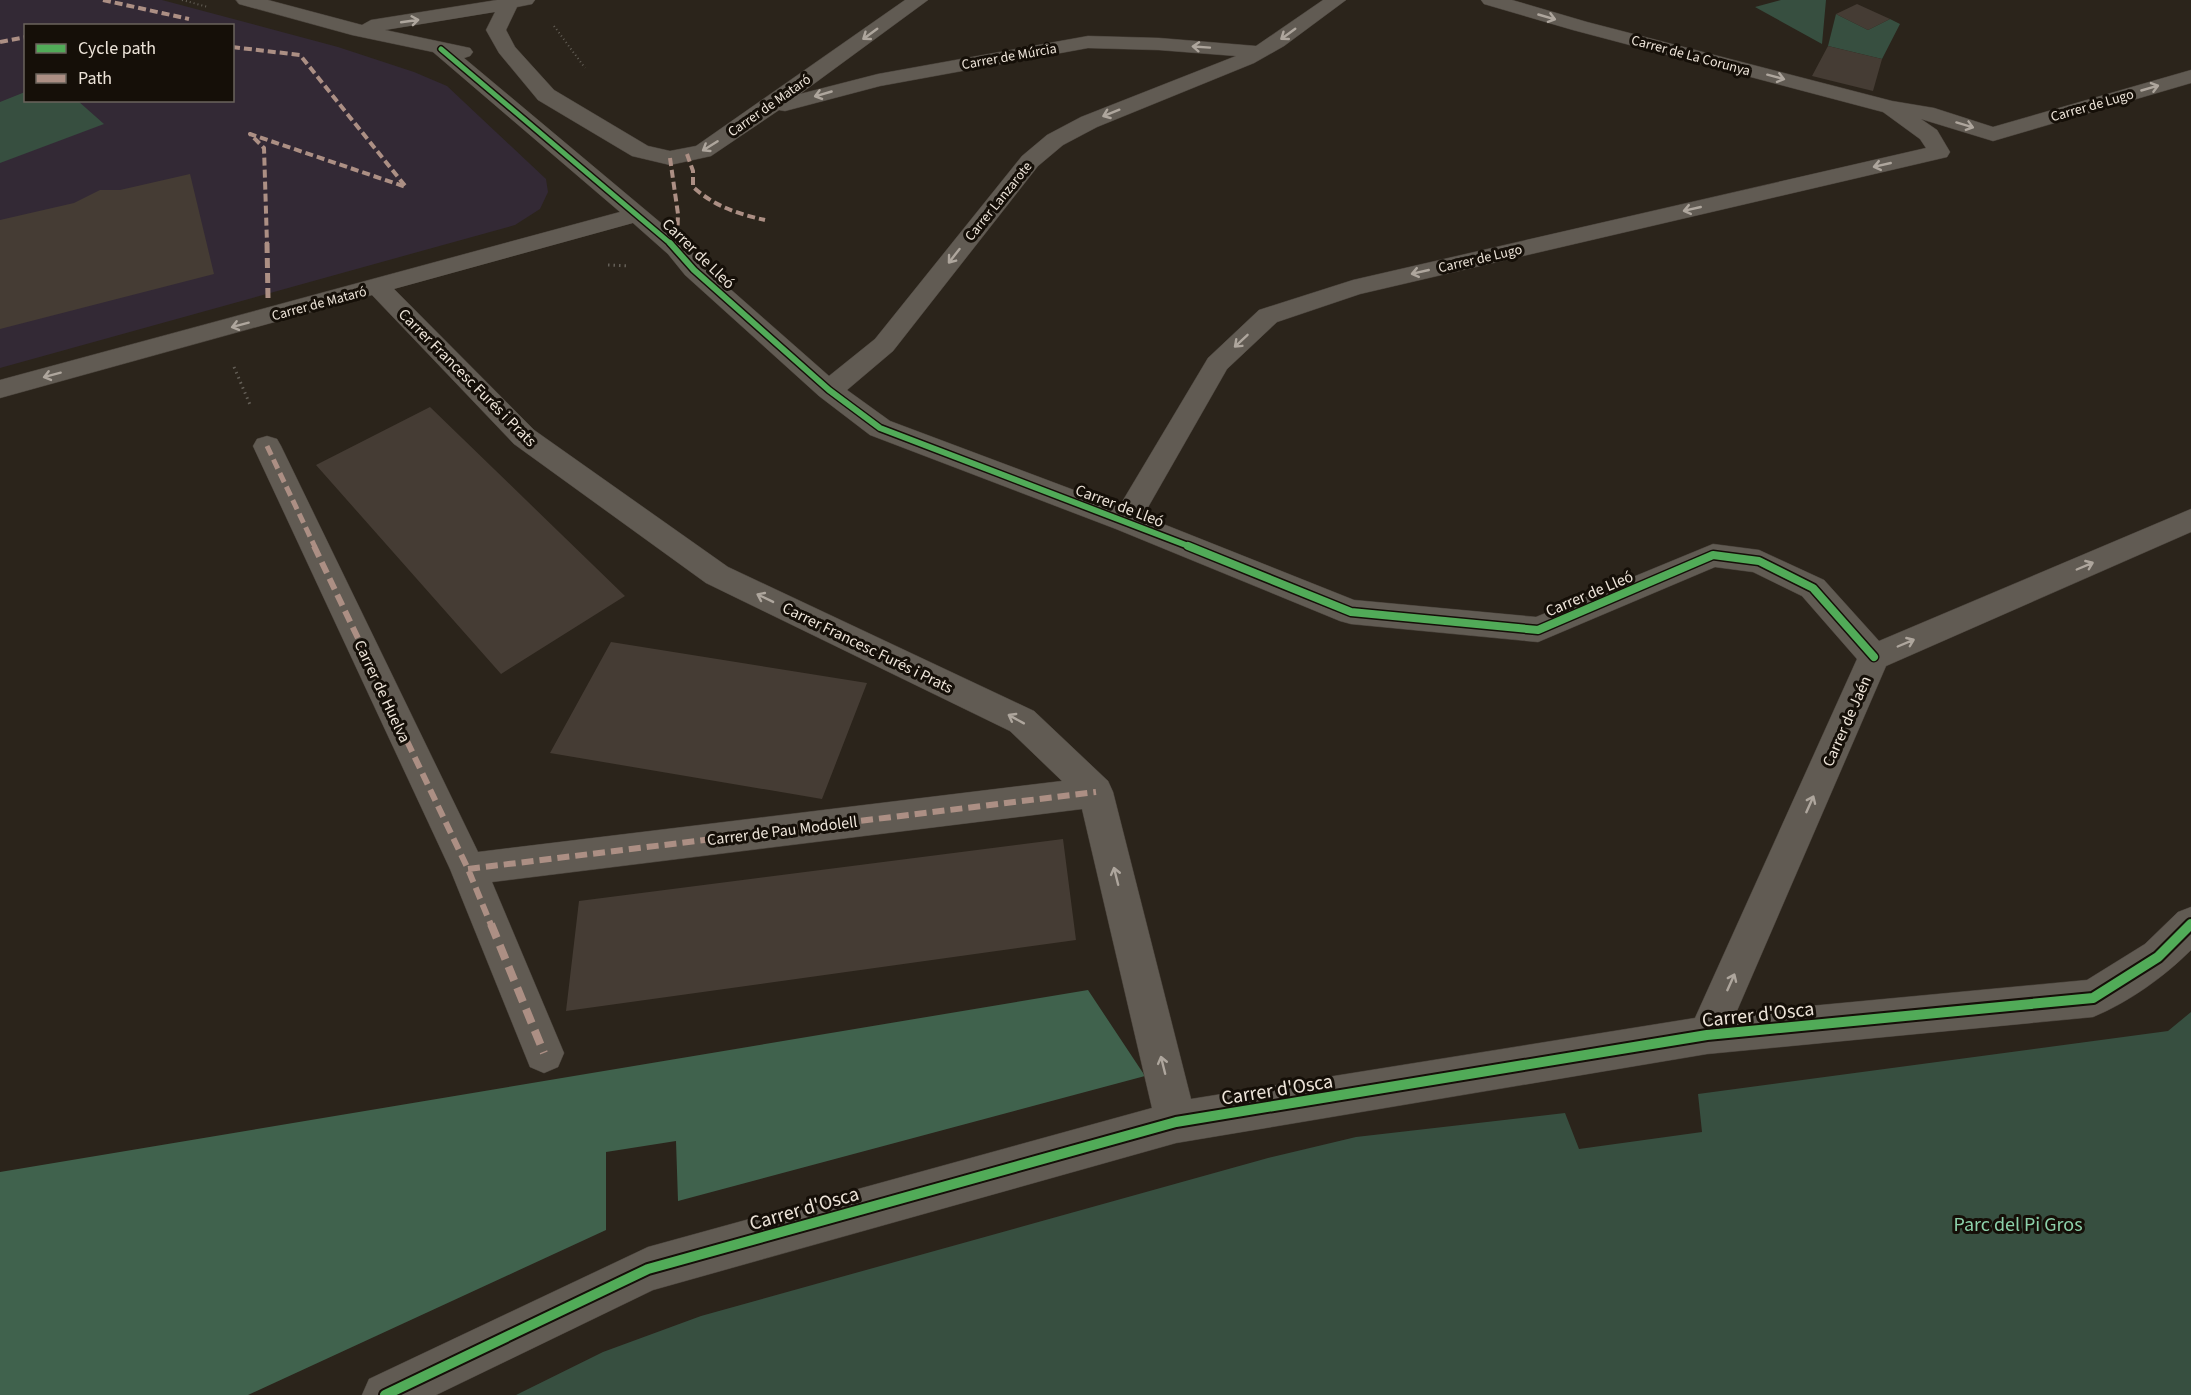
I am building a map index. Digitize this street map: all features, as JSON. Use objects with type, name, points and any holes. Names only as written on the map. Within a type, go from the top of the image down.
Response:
[{"type":"street","name":"Carrer de Mataró","points":[[246,0],[352,29],[482,57],[640,152],[669,158],[703,151],[918,0]]},
{"type":"street","name":"Carrer Lanzarote","points":[[829,390],[884,345],[1030,161],[1055,140],[1089,122],[1259,52],[1336,0]]},
{"type":"street","name":"Carrer de La Corunya","points":[[1491,0],[1591,29],[1891,107],[1926,113],[1994,134]]},
{"type":"street","name":"Carrer de Mataró","points":[[516,1],[496,30],[506,49],[546,95]]},
{"type":"street","points":[[352,29],[463,13],[516,1]]},
{"type":"street","points":[[441,49],[463,13]]},
{"type":"street","name":"Carrer de Múrcia","points":[[763,111],[888,78],[1088,42],[1159,44],[1259,52]]},
{"type":"street","name":"Carrer de Lleó","points":[[441,49],[677,249],[694,270],[829,390],[880,428],[1126,521],[1351,612],[1538,630],[1713,555],[1759,561],[1813,588],[1874,657]]},
{"type":"street","name":"Carrer de Lugo","points":[[1994,134],[2191,76]]},
{"type":"street","name":"Carrer de La Corunya","points":[[1891,107],[1929,135],[1939,152]]},
{"type":"street","name":"Carrer de Lugo","points":[[1126,521],[1217,364],[1268,316],[1353,288],[1939,152]]},
{"type":"street","name":"Carrer de Mataró","points":[[0,389],[637,215]]},
{"type":"street","name":"Carrer Francesc Furés i Prats","points":[[378,287],[524,437],[717,575],[1022,721],[1096,792]]},
{"type":"street","name":"Carrer de Huelva","points":[[267,446],[468,869],[544,1053]]},
{"type":"street","name":"Carrer de Jaén","points":[[1707,1035],[1874,657],[2191,520]]},
{"type":"street","points":[[1096,792],[1176,1122]]},
{"type":"street","name":"Carrer de Pau Modolell","points":[[468,869],[1096,792]]},
{"type":"street","name":"Carrer d'Osca","points":[[385,1395],[648,1269],[1176,1122],[1707,1035],[2092,998],[2158,957],[2191,924]]},
{"type":"path","points":[[553,25],[585,68]]},
{"type":"path","points":[[603,265],[632,267],[661,273],[694,270]]},
{"type":"path","points":[[219,330],[267,446]]},
{"type":"shaded area","points":[[0,0],[162,0],[338,47],[414,72],[447,86],[546,179],[548,192],[540,209],[515,225],[0,368]]},
{"type":"green space","points":[[1781,0],[1826,0],[1822,44],[1755,7]]},
{"type":"green space","points":[[1836,14],[1868,30],[1890,19],[1900,24],[1882,59],[1828,46]]},
{"type":"green space","points":[[24,92],[24,102],[79,102],[104,124],[0,163],[0,102]]},
{"type":"green space","points":[[1088,990],[1145,1076],[678,1201],[676,1141],[606,1152],[606,1230],[248,1395],[0,1395],[0,1172]]},
{"type":"green space","name":"Parc del Pi Gros","points":[[2191,1012],[2191,1395],[516,1395],[603,1352],[701,1316],[1268,1158],[1356,1137],[1565,1113],[1579,1149],[1702,1132],[1698,1094],[2168,1031]]},
{"type":"building","points":[[1857,4],[1890,19],[1868,30],[1836,14]]},
{"type":"building","points":[[1828,46],[1882,59],[1873,91],[1812,76]]},
{"type":"building","points":[[190,174],[214,274],[0,329],[0,220],[74,203],[100,190],[120,190]]},
{"type":"building","points":[[430,407],[625,596],[501,674],[316,465]]},
{"type":"building","points":[[611,642],[867,683],[822,799],[550,753]]},
{"type":"building","points":[[1063,839],[1076,940],[566,1011],[579,901]]},
{"type":"marked path","points":[[103,0],[189,19]]},
{"type":"marked path","points":[[0,42],[24,37]]},
{"type":"marked path","points":[[234,47],[300,55],[406,187],[250,134],[264,148],[268,298]]},
{"type":"marked path","points":[[687,154],[693,171],[693,187],[701,194],[727,209],[765,220]]},
{"type":"marked path","points":[[670,158],[678,214],[677,249]]},
{"type":"marked path","points":[[267,446],[468,869],[544,1053]]},
{"type":"marked path","points":[[468,869],[1096,792]]},
{"type":"cycle path","points":[[441,49],[677,249],[694,270],[829,390],[880,428],[1126,521],[1351,612],[1538,630],[1713,555],[1759,561],[1813,588],[1874,657]]},
{"type":"cycle path","points":[[385,1395],[648,1269],[1176,1122],[1707,1035],[2093,998],[2158,957],[2191,924]]}]
